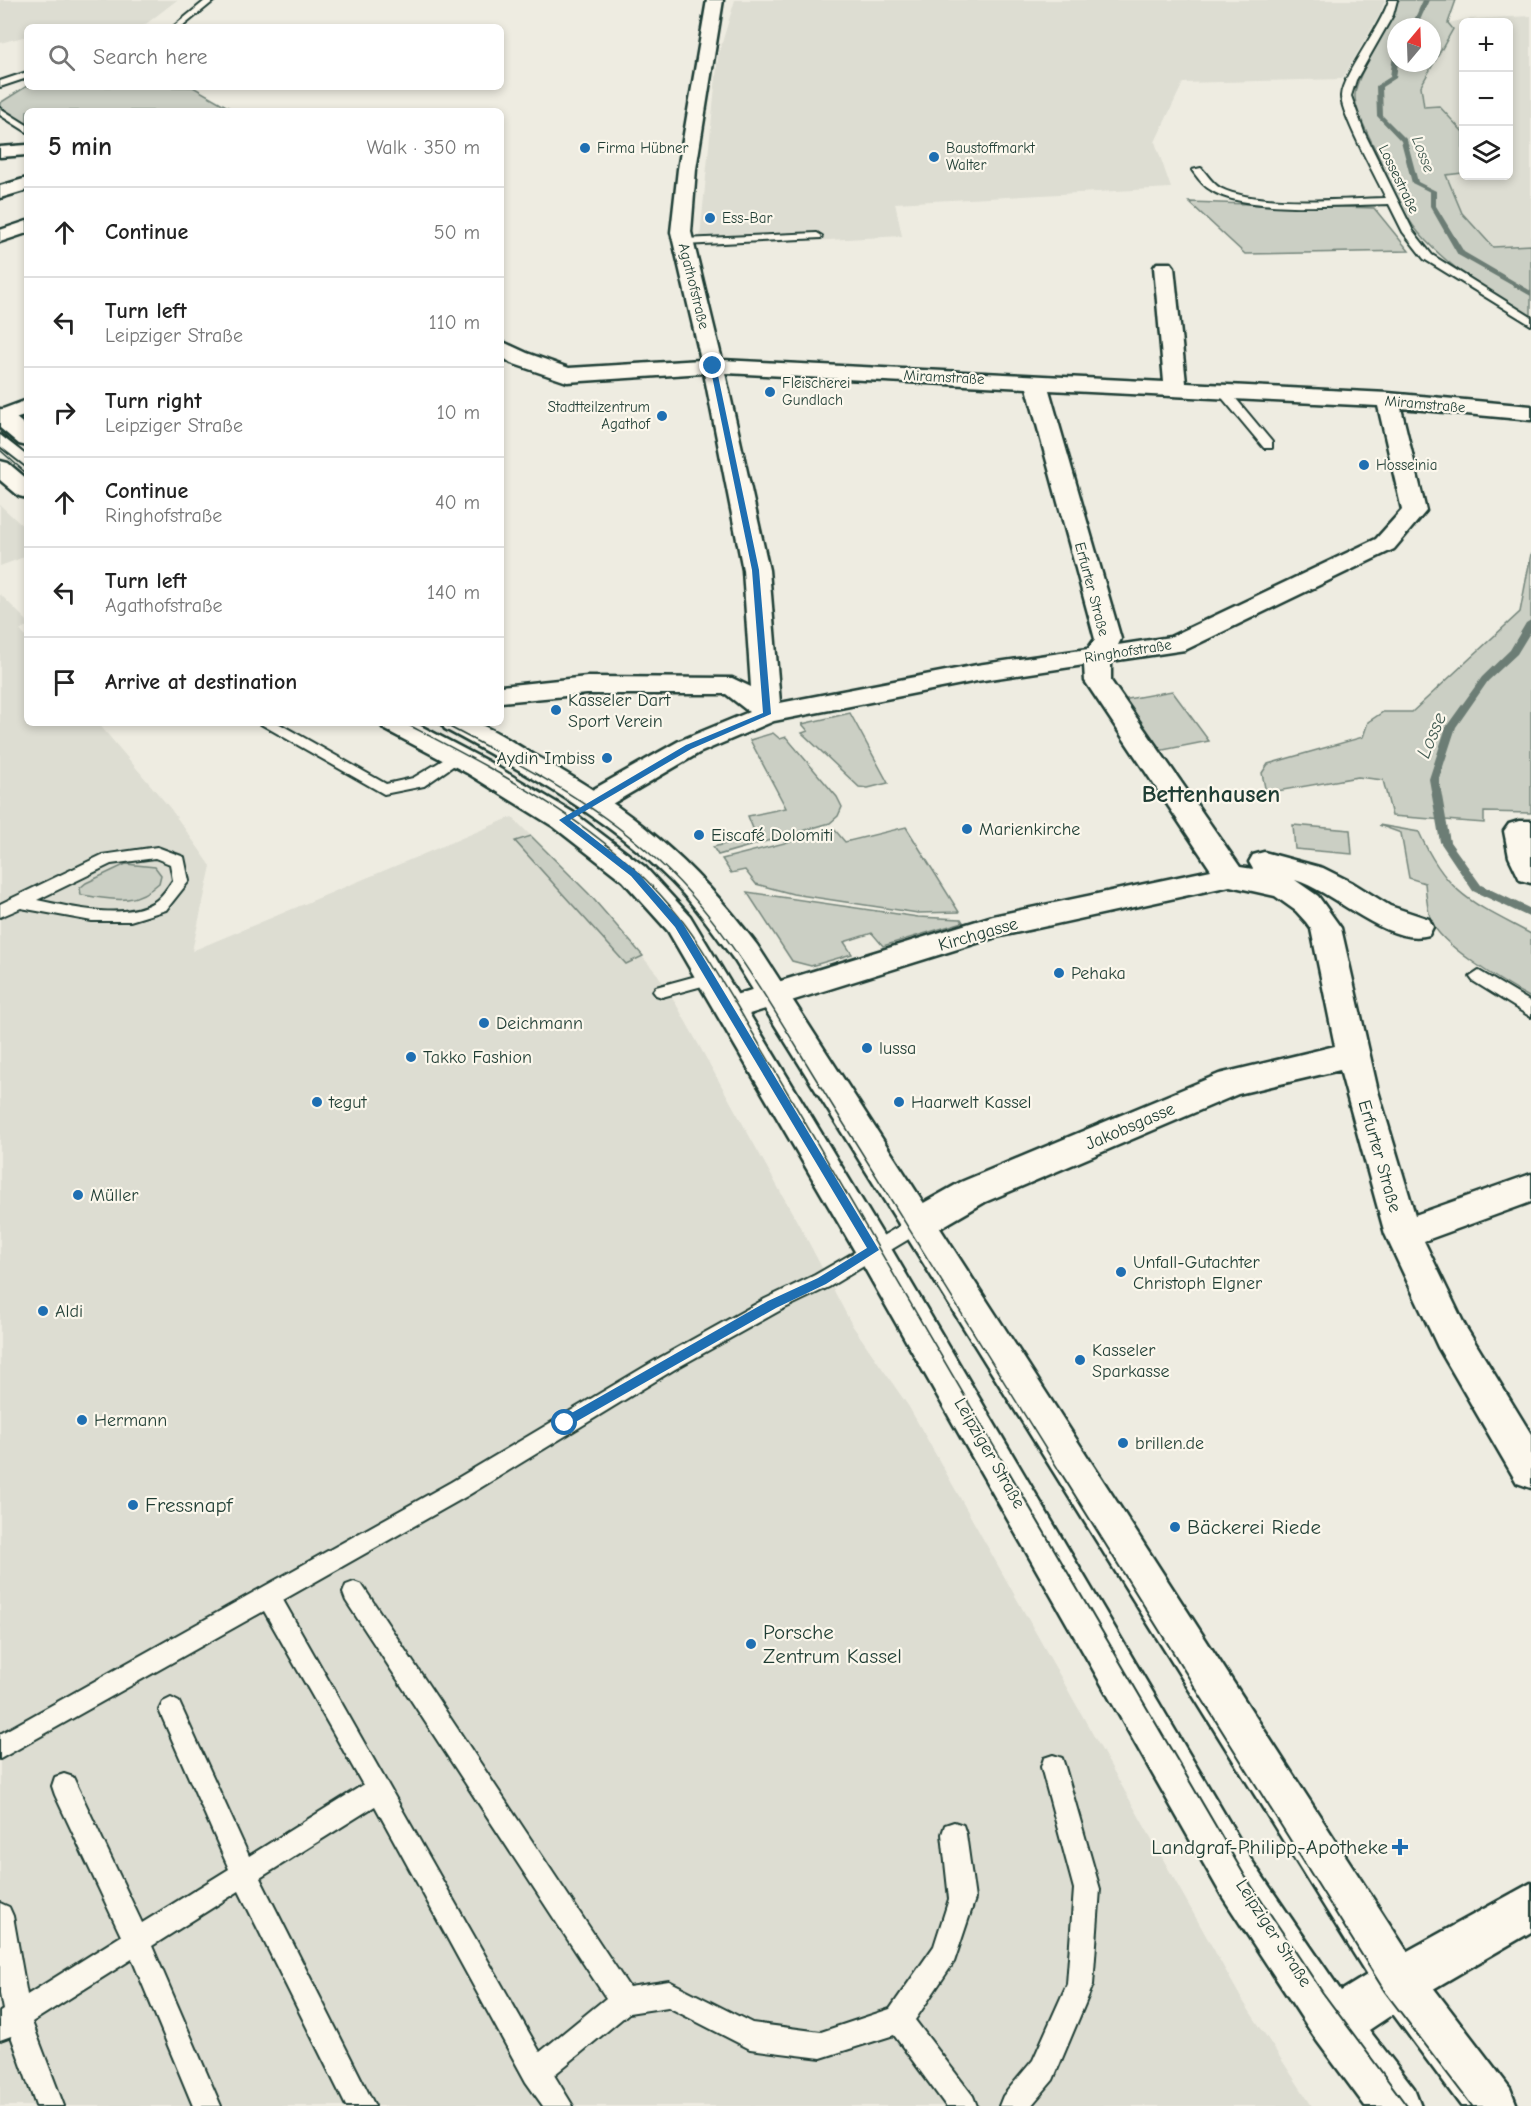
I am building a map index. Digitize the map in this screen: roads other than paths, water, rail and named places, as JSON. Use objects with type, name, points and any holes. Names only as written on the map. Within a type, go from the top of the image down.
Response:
[{"type":"street","name":"Agathofstraße","points":[[715,0],[687,169],[681,232],[713,366],[756,570],[767,714]]},
{"type":"street","points":[[0,152],[24,150]]},
{"type":"street","points":[[0,192],[24,185]]},
{"type":"street","points":[[0,236],[24,228]]},
{"type":"street","points":[[1164,267],[1176,388]]},
{"type":"street","name":"Miramstraße","points":[[504,349],[519,358],[567,375],[713,366],[1388,400],[1531,413]]},
{"type":"street","name":"Erfurter Straße","points":[[1036,382],[1108,639],[1096,660],[1098,681],[1225,867],[1289,889],[1313,906],[1326,928],[1361,1091],[1403,1234],[1451,1336],[1531,1470]]},
{"type":"street","name":"Ringhofstraße","points":[[595,801],[688,747],[767,714],[977,674],[1096,660],[1176,644],[1385,544],[1414,511],[1388,400]]},
{"type":"street","points":[[1,416],[24,409]]},
{"type":"street","points":[[1,416],[24,436]]},
{"type":"street","points":[[0,468],[24,488]]},
{"type":"street","points":[[504,693],[540,687],[603,684],[732,686],[749,697],[767,714]]},
{"type":"street","name":"Leipziger Straße","points":[[400,726],[458,757],[564,820],[612,855],[650,890],[679,924],[873,1250],[1238,1880],[1334,2024],[1396,2106]]},
{"type":"street","points":[[460,726],[595,801],[666,857],[703,894],[730,929],[1399,1982],[1492,2106]]},
{"type":"street","points":[[564,820],[595,801]]},
{"type":"street","points":[[1531,831],[1519,831],[1524,857],[1531,873]]},
{"type":"street","points":[[1225,867],[1278,864],[1312,875],[1342,890],[1379,914],[1418,927]]},
{"type":"street","name":"Kirchgasse","points":[[729,1008],[993,927],[1225,867]]},
{"type":"street","name":"Jakobsgasse","points":[[917,1224],[973,1192],[1232,1083],[1354,1054]]},
{"type":"street","points":[[1403,1234],[1531,1188]]},
{"type":"street","points":[[1334,2024],[1399,1982],[1531,1905]]},
{"type":"lane","points":[[181,24],[211,0]]},
{"type":"lane","name":"Lossestraße","points":[[1393,0],[1389,15],[1351,80],[1346,96],[1359,132],[1408,232],[1428,257],[1531,322]]},
{"type":"lane","points":[[0,84],[24,76]]},
{"type":"lane","points":[[0,111],[24,127]]},
{"type":"lane","points":[[1197,170],[1215,189],[1233,196],[1284,200],[1393,201]]},
{"type":"lane","points":[[684,242],[817,236]]},
{"type":"lane","points":[[1222,391],[1268,445]]},
{"type":"lane","points":[[0,440],[24,460]]},
{"type":"lane","points":[[272,726],[384,789],[418,782],[458,757]]},
{"type":"lane","points":[[0,911],[58,881],[108,859],[157,852],[178,861],[181,880],[160,906],[127,916],[72,913],[21,902]]},
{"type":"lane","points":[[1479,977],[1531,1011]]},
{"type":"lane","points":[[662,991],[711,978]]},
{"type":"lane","points":[[0,1747],[459,1489],[668,1363],[774,1303],[822,1281],[917,1224]]},
{"type":"lane","points":[[354,1593],[623,2001]]},
{"type":"lane","points":[[268,1596],[379,1789],[536,2072],[559,2106]]},
{"type":"lane","points":[[171,1710],[243,1874],[361,2106]]},
{"type":"lane","points":[[1013,2106],[1042,2070],[1080,1985],[1087,1889],[1053,1767]]},
{"type":"lane","points":[[64,1786],[137,1941],[207,2106]]},
{"type":"lane","points":[[9,2022],[379,1789]]},
{"type":"lane","points":[[536,2072],[623,2001],[669,1994],[750,2036],[821,2045],[899,2020],[945,1953],[962,1899],[954,1834]]},
{"type":"lane","points":[[0,1916],[9,2022],[50,2106]]},
{"type":"lane","points":[[899,2020],[963,2106]]},
{"type":"waterway","name":"Losse","points":[[1418,18],[1426,0]]},
{"type":"waterway","name":"Losse","points":[[1394,72],[1393,78],[1379,86],[1380,116],[1404,140],[1415,183],[1433,191],[1433,206],[1461,253],[1531,294]]},
{"type":"waterway","name":"Losse","points":[[1531,623],[1514,652],[1485,679],[1451,727],[1434,779],[1445,842],[1477,888],[1531,914]]},
{"type":"tram line","points":[[0,432],[24,452]]},
{"type":"tram line","points":[[0,450],[24,471]]},
{"type":"tram line","points":[[411,726],[512,781],[581,825],[643,877],[680,918],[737,1006],[1009,1472]]},
{"type":"tram line","points":[[448,726],[575,797],[600,814],[648,852],[702,907],[769,1001],[1060,1472]]},
{"type":"tram line","points":[[1008,1470],[1245,1876],[1323,1993],[1407,2106]]},
{"type":"tram line","points":[[1059,1470],[1385,1992],[1472,2106]]},
{"type":"place","name":"Firma Hübner","points":[[585,148]]},
{"type":"place","name":"Baustoffmarkt Walter","points":[[934,157]]},
{"type":"place","name":"Ess-Bar","points":[[710,218]]},
{"type":"place","name":"Fleischerei Gundlach","points":[[770,392]]},
{"type":"place","name":"Stadtteilzentrum Agathof","points":[[662,416]]},
{"type":"place","name":"Hosseinia","points":[[1364,465]]},
{"type":"place","name":"Kasseler Dart Sport Verein","points":[[556,710]]},
{"type":"place","name":"Aydin Imbiss","points":[[607,758]]},
{"type":"place","name":"Marienkirche","points":[[967,829]]},
{"type":"place","name":"Eiscafé Dolomiti","points":[[699,835]]},
{"type":"place","name":"Pehaka","points":[[1059,973]]},
{"type":"place","name":"Deichmann","points":[[484,1023]]},
{"type":"place","name":"lussa","points":[[867,1048]]},
{"type":"place","name":"Takko Fashion","points":[[411,1057]]},
{"type":"place","name":"tegut","points":[[317,1102]]},
{"type":"place","name":"Haarwelt Kassel","points":[[899,1102]]},
{"type":"place","name":"Müller","points":[[78,1195]]},
{"type":"place","name":"Unfall-Gutachter Christoph Elgner","points":[[1121,1272]]},
{"type":"place","name":"Aldi","points":[[43,1311]]},
{"type":"place","name":"Kasseler Sparkasse","points":[[1080,1360]]},
{"type":"place","name":"Hermann","points":[[82,1420]]},
{"type":"place","name":"brillen.de","points":[[1123,1443]]},
{"type":"place","name":"Fressnapf","points":[[133,1505]]},
{"type":"place","name":"Bäckerei Riede","points":[[1175,1527]]},
{"type":"place","name":"Porsche Zentrum Kassel","points":[[751,1644]]},
{"type":"place","name":"Landgraf-Philipp-Apotheke","points":[[1400,1847]]},
{"type":"district","name":"Bettenhausen","points":[[1211,794]]}]
